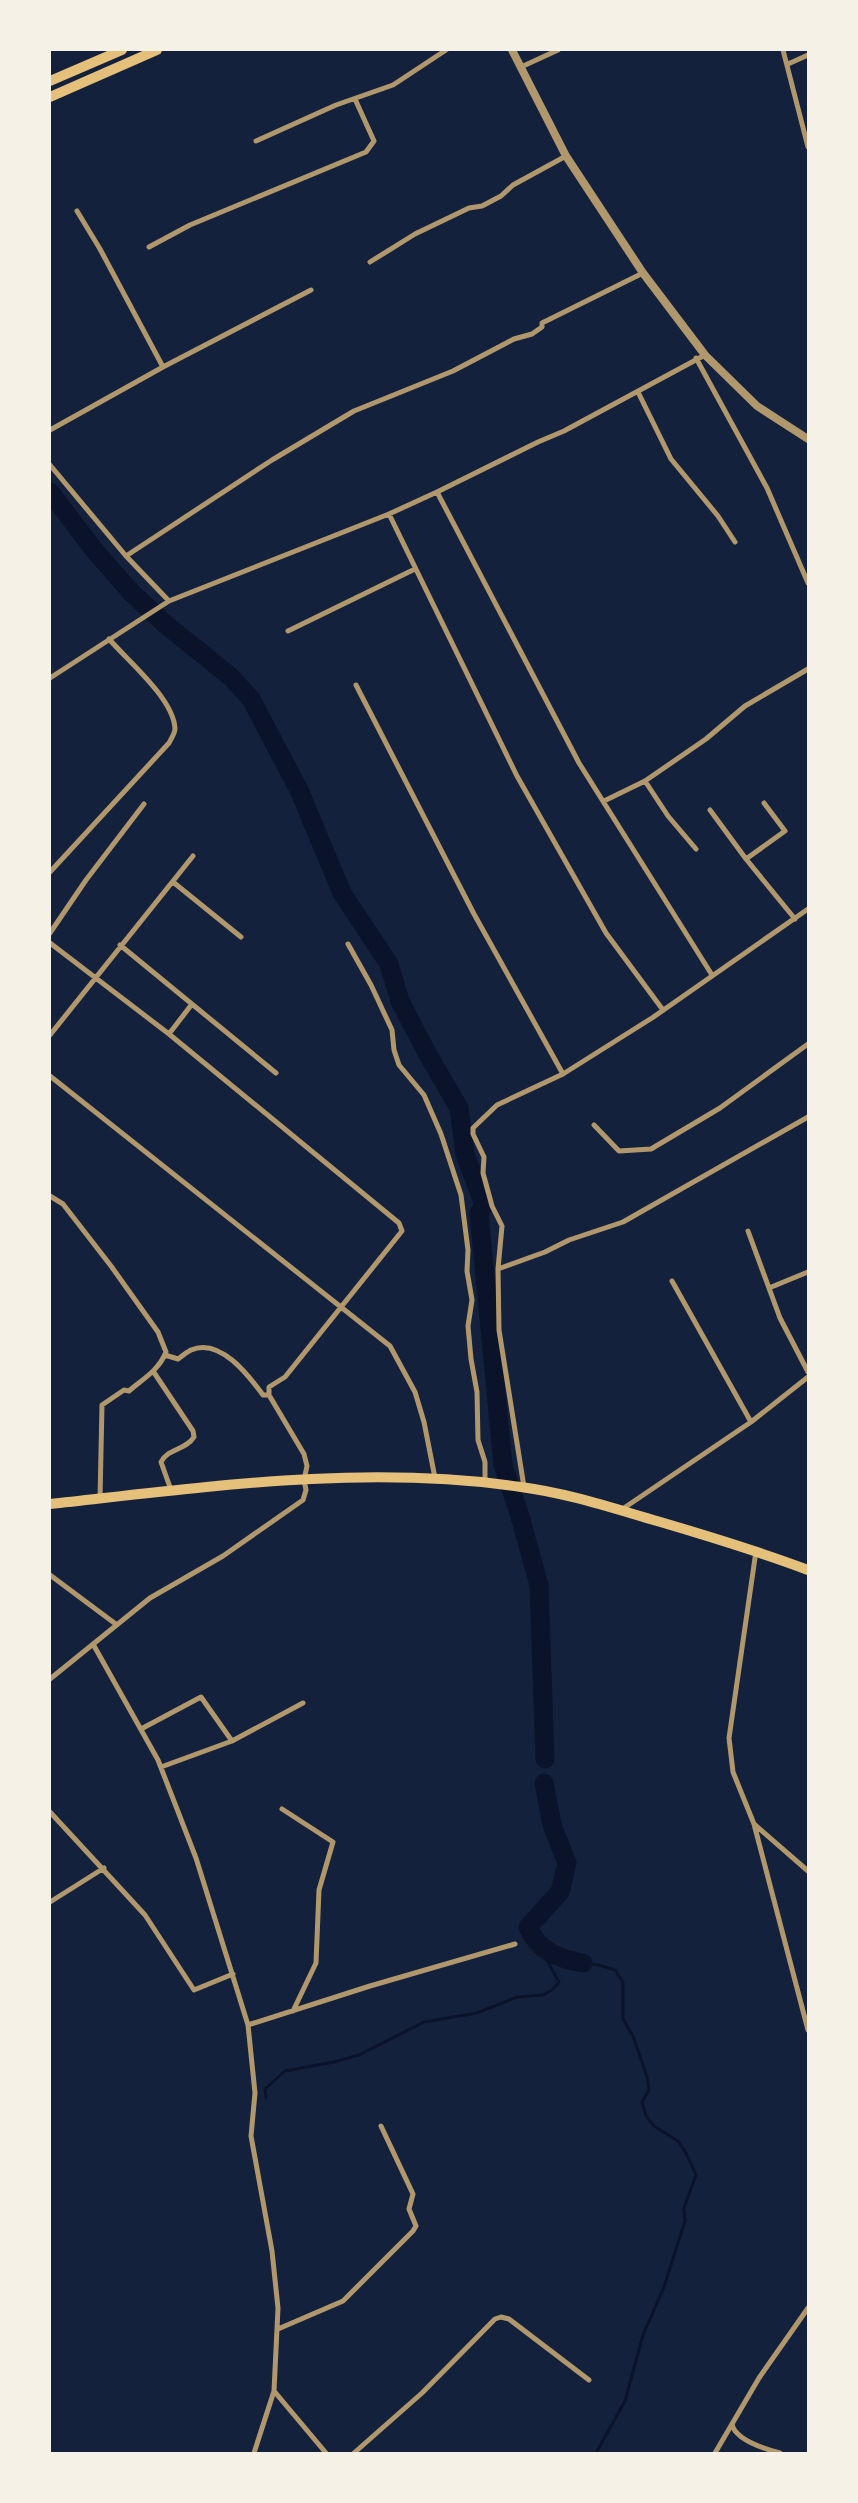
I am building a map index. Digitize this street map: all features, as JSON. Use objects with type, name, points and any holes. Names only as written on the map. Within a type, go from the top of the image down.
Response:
[{"type":"main road","points":[[50,81],[122,50]]},
{"type":"main road","points":[[50,97],[157,50]]},
{"type":"main road","points":[[50,1504],[214,1485],[304,1480],[435,1478],[484,1482],[521,1487],[620,1510],[756,1551],[808,1570]]},
{"type":"street","points":[[256,141],[336,105],[393,85],[446,50]]},
{"type":"street","points":[[512,50],[566,156],[701,356],[767,488],[808,583]]},
{"type":"street","points":[[522,67],[558,50]]},
{"type":"street","points":[[784,50],[808,146]]},
{"type":"street","points":[[788,64],[808,55]]},
{"type":"street","points":[[149,247],[190,225],[366,152],[374,141],[355,99]]},
{"type":"street","points":[[370,262],[414,234],[463,211],[488,202],[513,185],[566,156]]},
{"type":"street","points":[[76,211],[100,249],[164,367]]},
{"type":"street","points":[[126,556],[272,460],[354,411],[453,371],[514,339],[532,334],[542,327],[542,323],[644,273]]},
{"type":"street","points":[[50,430],[164,367],[311,290]]},
{"type":"street","points":[[50,678],[169,601],[389,514],[437,492],[564,431],[701,356]]},
{"type":"street","points":[[701,356],[757,406],[808,439]]},
{"type":"street","points":[[638,392],[671,459],[718,516],[735,542]]},
{"type":"street","points":[[50,466],[126,556],[169,601]]},
{"type":"street","points":[[437,492],[579,763],[712,975]]},
{"type":"street","points":[[389,514],[517,776],[606,934],[663,1010]]},
{"type":"street","points":[[288,632],[415,569]]},
{"type":"street","points":[[50,872],[169,743],[175,730],[170,711],[163,699],[109,639]]},
{"type":"street","points":[[604,802],[645,781],[706,739],[744,706],[808,669]]},
{"type":"street","points":[[356,685],[474,914],[563,1074]]},
{"type":"street","points":[[645,781],[668,816],[696,849]]},
{"type":"street","points":[[746,859],[785,831],[764,803]]},
{"type":"street","points":[[50,933],[86,880],[144,804]]},
{"type":"street","points":[[710,810],[746,859],[795,919]]},
{"type":"street","points":[[50,1035],[94,977],[193,856]]},
{"type":"street","points":[[173,882],[241,937]]},
{"type":"street","points":[[521,1487],[499,1330],[498,1269],[502,1226],[492,1206],[483,1173],[484,1157],[472,1134],[473,1128],[496,1105],[563,1074],[663,1010],[808,909]]},
{"type":"street","points":[[50,943],[169,1034],[398,1223],[402,1231],[285,1377],[269,1387],[269,1395],[304,1454],[307,1466],[304,1480],[306,1490],[303,1500],[223,1556],[150,1598],[50,1679]]},
{"type":"street","points":[[348,944],[371,985],[392,1030],[394,1050],[399,1065],[424,1095],[441,1134],[461,1194],[468,1250],[467,1271],[472,1300],[468,1326],[477,1392],[478,1440],[486,1462],[484,1482]]},
{"type":"street","points":[[120,945],[276,1073]]},
{"type":"street","points":[[169,1034],[192,1004]]},
{"type":"street","points":[[594,1125],[619,1151],[651,1148],[720,1108],[808,1044]]},
{"type":"street","points":[[50,1076],[390,1346],[415,1392],[424,1422],[435,1478]]},
{"type":"street","points":[[498,1269],[545,1252],[578,1237],[623,1222],[808,1116]]},
{"type":"street","points":[[50,1196],[63,1204],[111,1266],[158,1332],[165,1355],[161,1364],[128,1391],[124,1390],[102,1405],[100,1498]]},
{"type":"street","points":[[748,1231],[780,1318],[808,1372]]},
{"type":"street","points":[[769,1288],[808,1272]]},
{"type":"street","points":[[672,1281],[751,1422]]},
{"type":"street","points":[[165,1355],[178,1359],[192,1349],[212,1349],[240,1364],[263,1395],[269,1395]]},
{"type":"street","points":[[153,1371],[193,1431],[194,1437],[184,1446],[164,1456],[161,1462],[171,1490]]},
{"type":"street","points":[[620,1510],[751,1422],[808,1377]]},
{"type":"street","points":[[756,1551],[729,1738],[733,1772],[754,1824],[766,1876],[808,2030]]},
{"type":"street","points":[[50,1575],[117,1625]]},
{"type":"street","points":[[93,1644],[161,1767],[196,1858],[248,2025],[256,2093],[251,2136],[272,2251],[278,2329],[274,2391],[254,2453]]},
{"type":"street","points":[[141,1729],[201,1697],[232,1741]]},
{"type":"street","points":[[161,1767],[232,1741],[303,1702]]},
{"type":"street","points":[[282,1809],[334,1842],[319,1890],[316,1963],[293,2011]]},
{"type":"street","points":[[50,1812],[104,1868],[145,1915],[194,1990],[233,1974]]},
{"type":"street","points":[[754,1824],[808,1871]]},
{"type":"street","points":[[50,1902],[104,1868]]},
{"type":"street","points":[[248,2025],[514,1944]]},
{"type":"street","points":[[278,2329],[343,2301],[414,2231],[416,2226],[409,2204],[413,2194],[381,2126]]},
{"type":"street","points":[[715,2453],[760,2378],[808,2308]]},
{"type":"street","points":[[354,2453],[422,2393],[495,2319],[501,2317],[508,2319],[589,2380]]},
{"type":"street","points":[[274,2391],[326,2453]]},
{"type":"street","points":[[732,2423],[733,2430],[739,2436],[780,2453]]},
{"type":"waterway","points":[[50,492],[95,551],[130,591],[165,624],[231,677],[251,699],[299,790],[342,893],[389,964],[400,1001],[459,1108],[465,1154],[484,1205],[479,1213],[503,1465],[519,1513],[539,1585],[545,1759]]},
{"type":"waterway","points":[[544,1783],[552,1825],[567,1863],[560,1892],[528,1927],[543,1948],[558,1956],[583,1963]]},
{"type":"waterway","points":[[266,2098],[265,2089],[285,2071],[334,2062],[359,2055],[424,2022],[477,2013],[517,1997],[543,1995],[552,1990],[559,1982],[538,1944]]},
{"type":"waterway","points":[[583,1963],[615,1970],[623,1982],[623,2019],[633,2036],[647,2077],[649,2090],[642,2102],[646,2116],[654,2126],[678,2141],[696,2175],[684,2208],[685,2221],[664,2287],[643,2335],[625,2401],[596,2453]]}]
